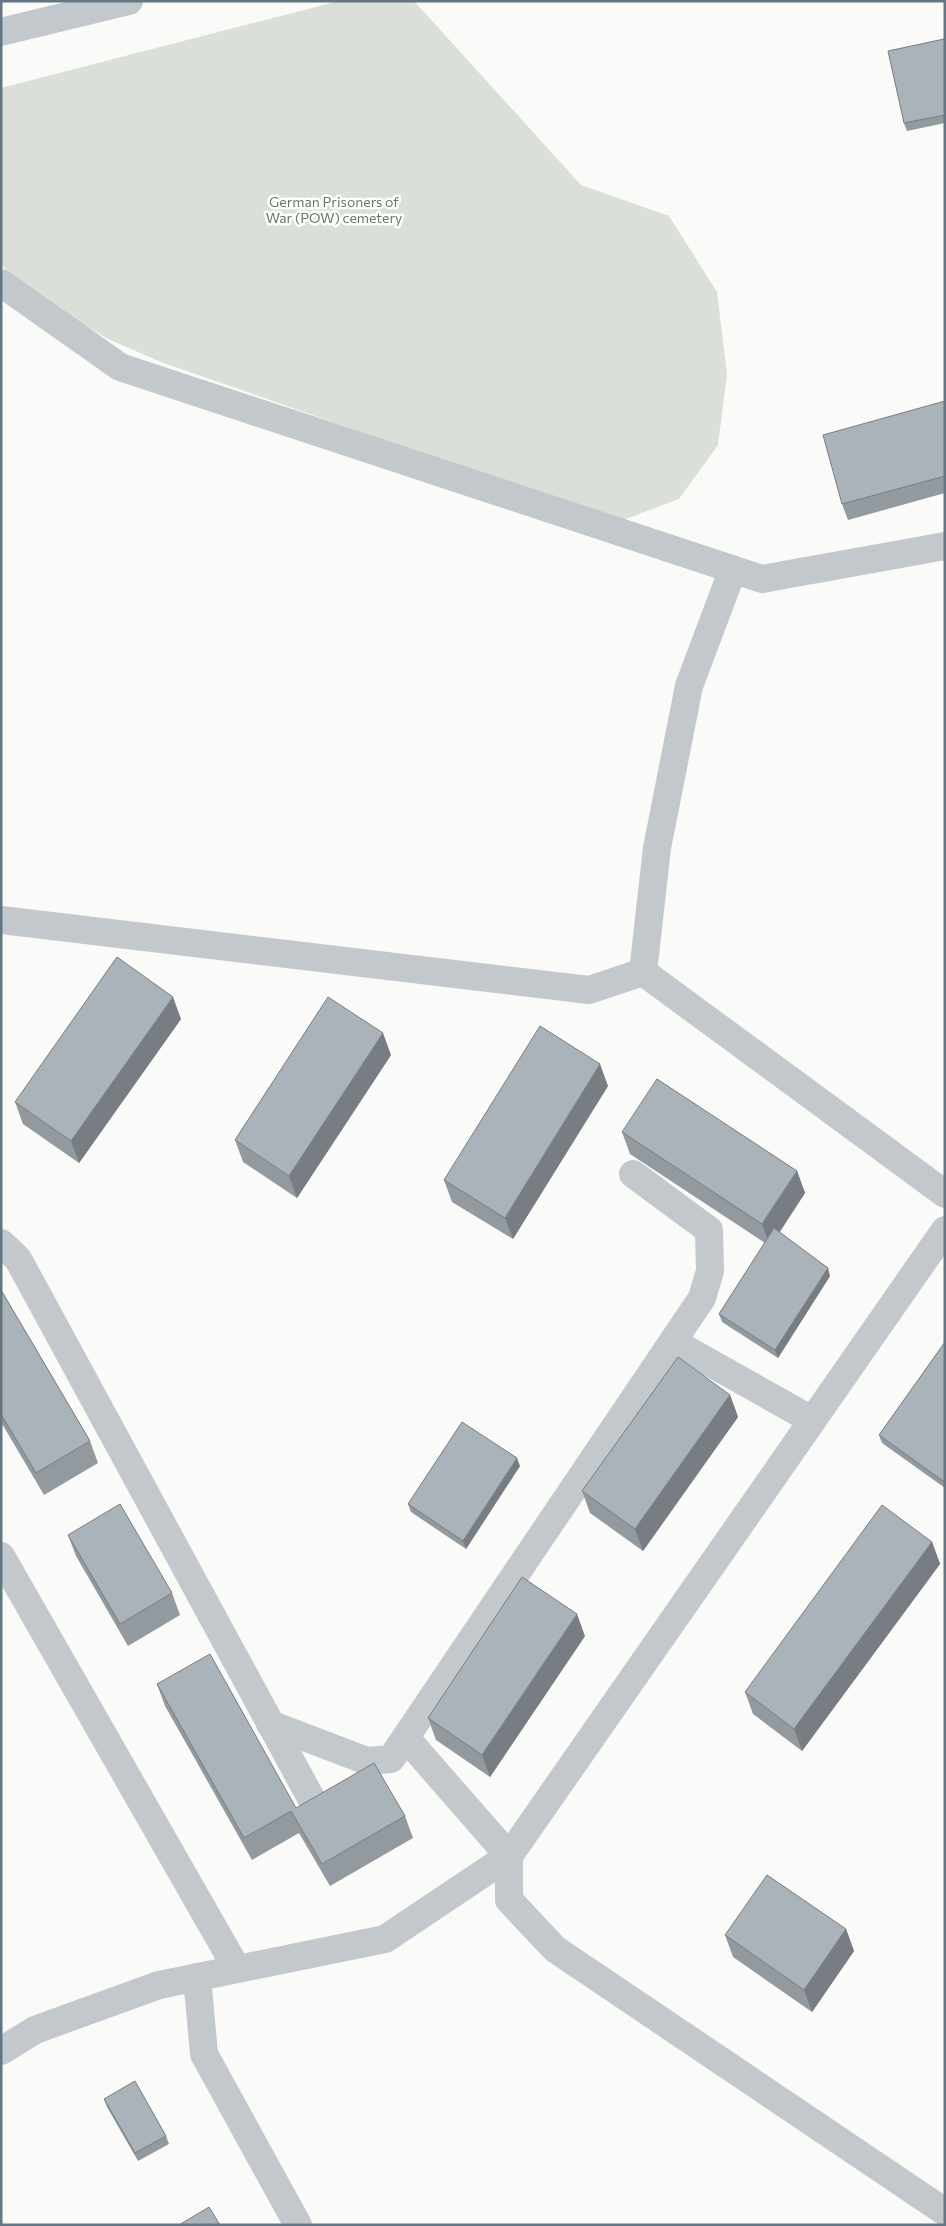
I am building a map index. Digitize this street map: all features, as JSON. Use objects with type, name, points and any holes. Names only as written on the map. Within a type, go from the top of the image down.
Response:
[{"type":"street","points":[[1,32],[129,1]]},
{"type":"street","points":[[1,283],[120,367],[762,580],[945,546]]},
{"type":"street","points":[[643,972],[657,848],[689,686],[733,569]]},
{"type":"street","points":[[1,920],[590,990],[643,972]]},
{"type":"street","points":[[643,972],[945,1194]]},
{"type":"street","points":[[270,1724],[367,1761],[391,1759],[702,1298],[710,1271],[709,1230],[632,1174]]},
{"type":"street","points":[[1,2051],[34,2030],[159,1985],[385,1939],[509,1856],[945,1230]]},
{"type":"street","points":[[1,1243],[18,1259],[311,1798]]},
{"type":"street","points":[[673,1342],[812,1420]]},
{"type":"street","points":[[1,1556],[237,1969]]},
{"type":"street","points":[[406,1738],[509,1856],[509,1900],[555,1949],[945,2212]]},
{"type":"street","points":[[197,1977],[204,2054],[298,2225]]},
{"type":"green space","name":"German Prisoners of War (POW) cemetery","points":[[339,1],[414,1],[581,185],[669,216],[717,292],[727,374],[718,445],[679,499],[618,522],[161,362],[108,339],[23,288],[1,264],[1,88]]},
{"type":"building","points":[[944,39],[945,115],[904,123],[888,51]]},
{"type":"building","points":[[945,401],[945,476],[842,504],[823,435]]},
{"type":"building","points":[[117,957],[173,997],[71,1141],[15,1102]]},
{"type":"building","points":[[328,997],[383,1033],[289,1176],[235,1140]]},
{"type":"building","points":[[540,1026],[600,1064],[505,1218],[444,1180]]},
{"type":"building","points":[[657,1079],[797,1171],[762,1224],[622,1132]]},
{"type":"building","points":[[774,1228],[828,1268],[775,1350],[719,1314]]},
{"type":"building","points":[[1,1290],[90,1441],[36,1473],[1,1414]]},
{"type":"building","points":[[945,1342],[945,1479],[943,1481],[879,1435]]},
{"type":"building","points":[[678,1357],[730,1395],[635,1529],[582,1491]]},
{"type":"building","points":[[462,1422],[517,1458],[463,1541],[408,1504]]},
{"type":"building","points":[[120,1504],[172,1593],[120,1624],[68,1535]]},
{"type":"building","points":[[882,1505],[932,1542],[794,1729],[745,1692]]},
{"type":"building","points":[[522,1577],[577,1614],[482,1755],[428,1718]]},
{"type":"building","points":[[210,1654],[296,1808],[374,1763],[405,1816],[322,1864],[291,1811],[244,1838],[157,1684]]},
{"type":"building","points":[[767,1875],[846,1929],[804,1990],[725,1935]]},
{"type":"building","points":[[135,2081],[166,2136],[135,2153],[104,2099]]},
{"type":"building","points":[[209,2207],[220,2225],[179,2225]]}]
